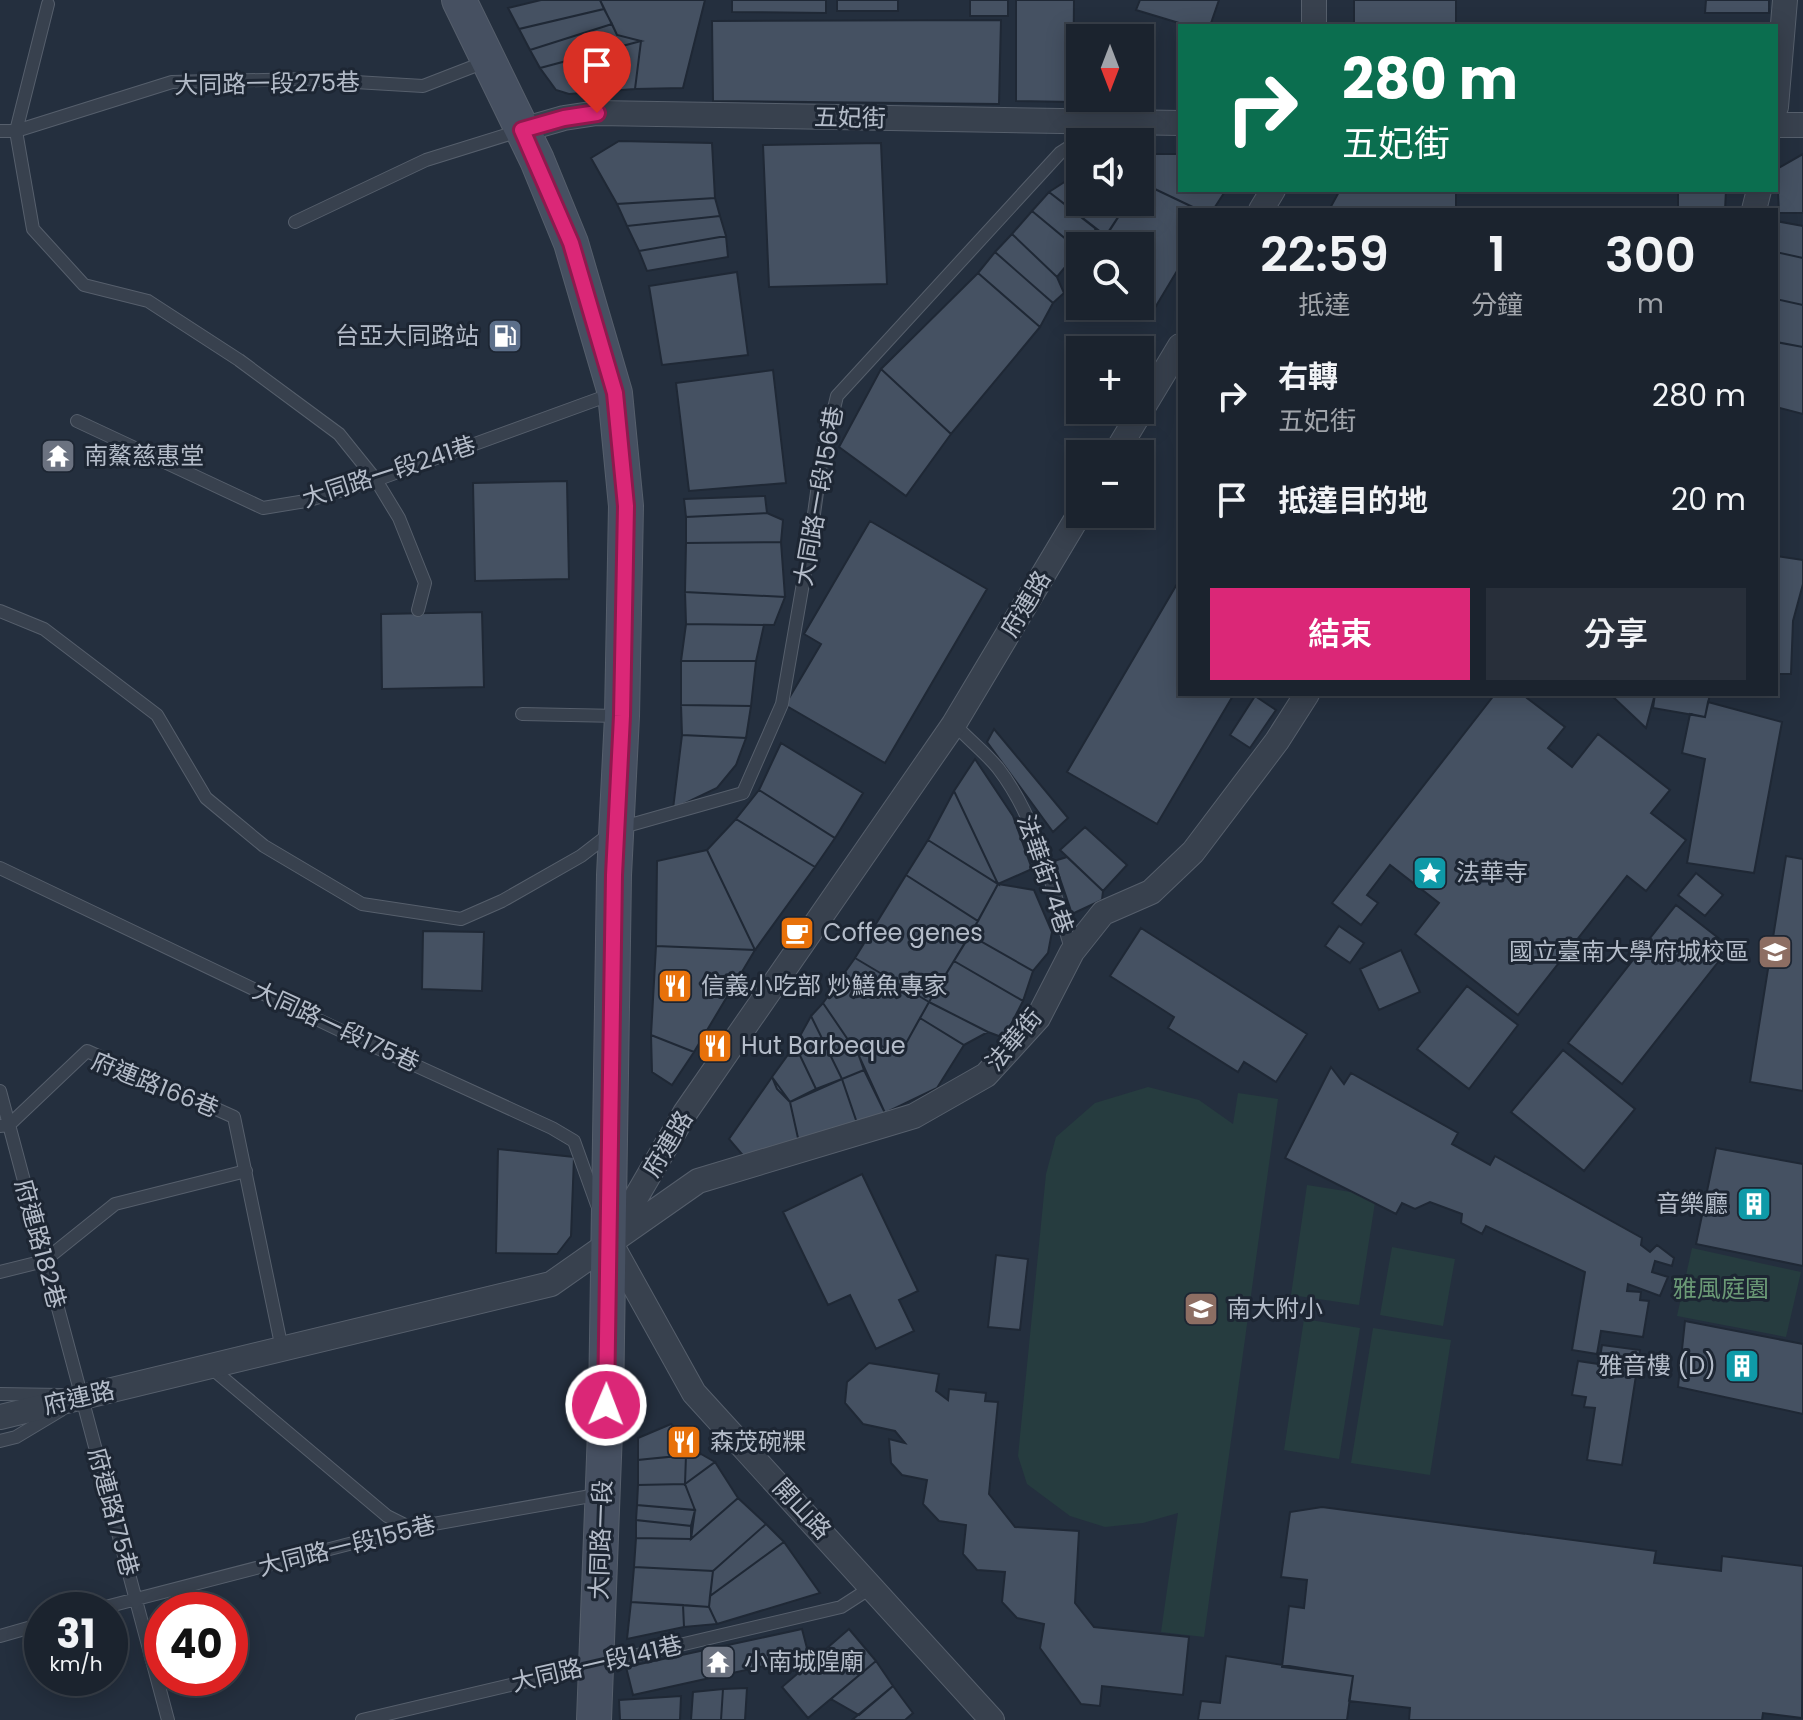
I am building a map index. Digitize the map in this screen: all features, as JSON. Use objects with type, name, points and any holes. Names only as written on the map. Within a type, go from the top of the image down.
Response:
[{"type":"street","name":"大同路一段","points":[[459,0],[522,130],[571,243],[615,393],[626,506],[622,716],[616,829],[610,1242],[594,1720]]},
{"type":"street","points":[[1314,0],[1314,24]]},
{"type":"street","points":[[1778,83],[1785,0]]},
{"type":"street","name":"五妃街","points":[[522,130],[564,118],[597,113],[1178,123]]},
{"type":"street","points":[[1778,125],[1803,125]]},
{"type":"street","points":[[1123,440],[1178,349]]},
{"type":"street","name":"府連路","points":[[0,1417],[551,1284],[610,1242],[685,1113],[954,724],[1071,528]]},
{"type":"street","name":"法華街","points":[[610,1242],[698,1181],[914,1116],[986,1075],[1038,1018],[1072,952],[1103,913],[1151,892],[1193,852],[1277,741],[1306,696]]},
{"type":"street","name":"開山路","points":[[610,1242],[694,1393],[992,1720]]},
{"type":"lane","points":[[48,4],[16,131],[33,229],[84,285],[148,301],[239,360],[339,434],[376,480],[399,518],[425,583],[418,610]]},
{"type":"lane","name":"大同路一段275巷","points":[[0,131],[16,131],[172,82],[304,79],[423,86],[488,61]]},
{"type":"lane","name":"大同路一段156巷","points":[[616,829],[743,793],[782,704],[821,463],[837,396],[1060,153],[1108,123]]},
{"type":"lane","points":[[295,222],[426,160],[522,130]]},
{"type":"lane","name":"大同路一段241巷","points":[[77,421],[263,508],[306,501],[376,480],[615,393]]},
{"type":"lane","points":[[0,611],[44,629],[157,715],[206,798],[264,846],[362,904],[461,919],[502,901],[581,856],[616,829]]},
{"type":"lane","points":[[522,714],[622,716]]},
{"type":"lane","name":"法華街74巷","points":[[954,724],[997,767],[1021,803],[1039,846],[1072,952]]},
{"type":"lane","name":"大同路一段175巷","points":[[0,868],[574,1141],[610,1242]]},
{"type":"lane","name":"府連路166巷","points":[[5,1125],[87,1051],[234,1117],[282,1349]]},
{"type":"lane","name":"府連路182巷","points":[[0,1091],[5,1125],[82,1397]]},
{"type":"lane","points":[[0,1272],[44,1261],[115,1204],[246,1171]]},
{"type":"lane","points":[[210,1367],[387,1516],[411,1528]]},
{"type":"lane","points":[[0,1394],[40,1393],[82,1397]]},
{"type":"lane","points":[[0,1441],[16,1437],[82,1397]]},
{"type":"lane","name":"府連路175巷","points":[[82,1397],[168,1720]]},
{"type":"lane","name":"大同路一段155巷","points":[[128,1601],[411,1528],[603,1494]]},
{"type":"lane","name":"大同路一段141巷","points":[[362,1720],[841,1607],[873,1586]]},
{"type":"lane","points":[[0,1636],[24,1629]]},
{"type":"green space","points":[[1148,1087],[1199,1100],[1233,1124],[1238,1093],[1278,1099],[1204,1637],[1161,1632],[1178,1513],[1143,1523],[1105,1527],[1070,1516],[1027,1484],[1018,1456],[1046,1174],[1056,1137],[1095,1103]]},
{"type":"green space","points":[[1307,1185],[1376,1196],[1359,1305],[1291,1295]]},
{"type":"green space","points":[[1392,1247],[1455,1259],[1443,1326],[1380,1315]]},
{"type":"green space","name":"雅風庭園","points":[[1692,1248],[1801,1272],[1786,1337],[1677,1316]]},
{"type":"green space","points":[[1304,1319],[1360,1328],[1339,1459],[1284,1450]]},
{"type":"green space","points":[[1373,1328],[1451,1340],[1430,1475],[1351,1463]]},
{"type":"building","points":[[541,0],[600,0],[604,9],[519,29],[508,8]]},
{"type":"building","points":[[600,0],[705,0],[683,88],[635,89],[641,41],[617,35]]},
{"type":"building","points":[[732,0],[826,0],[826,13],[732,12]]},
{"type":"building","points":[[837,0],[898,0],[898,11],[837,11]]},
{"type":"building","points":[[970,0],[1008,0],[1008,16],[970,16]]},
{"type":"building","points":[[1016,0],[1074,0],[1074,24],[1066,24],[1066,102],[1016,101]]},
{"type":"building","points":[[1140,0],[1219,0],[1211,24],[1182,24],[1136,10]]},
{"type":"building","points":[[1354,0],[1456,0],[1456,24],[1354,23]]},
{"type":"building","points":[[1706,0],[1769,0],[1769,13],[1705,13]]},
{"type":"building","points":[[604,9],[612,24],[530,50],[519,29]]},
{"type":"building","points":[[1001,20],[999,104],[713,101],[712,21]]},
{"type":"building","points":[[612,24],[617,35],[641,41],[540,68],[530,50]]},
{"type":"building","points":[[641,41],[635,89],[569,94],[556,90],[540,68]]},
{"type":"building","points":[[619,141],[712,143],[715,198],[617,204],[591,158]]},
{"type":"building","points":[[881,143],[887,284],[769,287],[763,145]]},
{"type":"building","points":[[1154,154],[1178,154],[1178,192],[1225,192],[1214,208],[1195,208],[1154,189]]},
{"type":"building","points":[[1803,154],[1803,213],[1779,213],[1778,168]]},
{"type":"building","points":[[1066,181],[1066,205],[1049,192]]},
{"type":"building","points":[[1154,189],[1195,208],[1178,208],[1178,269],[1154,309],[1154,232],[1108,232],[1119,216],[1154,216]]},
{"type":"building","points":[[1049,192],[1066,205],[1066,216],[1079,216],[1096,229],[1094,232],[1066,232],[1066,239],[1032,211]]},
{"type":"building","points":[[1339,192],[1456,192],[1456,208],[1330,208]]},
{"type":"building","points":[[1678,192],[1726,192],[1725,208],[1678,208]]},
{"type":"building","points":[[715,198],[720,216],[627,226],[617,204]]},
{"type":"building","points":[[1032,211],[1066,239],[1066,266],[1057,277],[1012,234]]},
{"type":"building","points":[[720,216],[726,236],[639,251],[627,226]]},
{"type":"building","points":[[1080,216],[1119,216],[1109,232],[1101,232]]},
{"type":"building","points":[[1778,221],[1803,226],[1803,258],[1778,252]]},
{"type":"building","points":[[1012,234],[1057,277],[1064,293],[1053,303],[995,252]]},
{"type":"building","points":[[726,236],[728,257],[647,271],[639,251]]},
{"type":"building","points":[[995,252],[1053,303],[1040,327],[978,273]]},
{"type":"building","points":[[1778,252],[1803,258],[1803,305],[1778,299]]},
{"type":"building","points":[[737,272],[748,355],[662,365],[649,286]]},
{"type":"building","points":[[978,273],[1040,327],[951,434],[881,369]]},
{"type":"building","points":[[1778,299],[1803,305],[1803,347],[1778,342]]},
{"type":"building","points":[[1778,342],[1803,347],[1803,414],[1778,408]]},
{"type":"building","points":[[881,369],[951,434],[906,496],[839,447]]},
{"type":"building","points":[[773,370],[786,483],[689,491],[676,383]]},
{"type":"building","points":[[567,481],[569,579],[475,581],[473,483]]},
{"type":"building","points":[[765,496],[767,513],[686,517],[684,499]]},
{"type":"building","points":[[767,513],[783,520],[781,542],[686,543],[686,517]]},
{"type":"building","points":[[870,521],[987,589],[885,763],[785,705],[821,644],[804,634]]},
{"type":"building","points":[[781,542],[785,597],[685,592],[686,543]]},
{"type":"building","points":[[1778,556],[1803,560],[1803,584],[1793,621],[1791,674],[1778,674]]},
{"type":"building","points":[[1178,582],[1178,696],[1233,696],[1157,824],[1067,772]]},
{"type":"building","points":[[685,592],[785,597],[774,625],[686,624]]},
{"type":"building","points":[[482,612],[484,687],[382,689],[381,614]]},
{"type":"building","points":[[686,624],[764,625],[756,661],[681,661]]},
{"type":"building","points":[[681,661],[756,661],[751,706],[681,705]]},
{"type":"building","points":[[1255,696],[1276,710],[1250,748],[1230,735]]},
{"type":"building","points":[[1493,696],[1528,696],[1527,698],[1565,727],[1548,748],[1572,767],[1598,734],[1670,790],[1651,813],[1686,840],[1646,891],[1627,876],[1518,1015],[1415,934],[1439,903],[1390,865],[1367,895],[1378,903],[1361,925],[1332,903]]},
{"type":"building","points":[[1612,696],[1654,696],[1646,728]]},
{"type":"building","points":[[1655,696],[1710,696],[1705,717],[1653,708]]},
{"type":"building","points":[[1708,702],[1782,722],[1754,873],[1687,863],[1705,759],[1682,753],[1690,714],[1705,717]]},
{"type":"building","points":[[681,705],[751,706],[746,738],[682,735]]},
{"type":"building","points":[[994,729],[1068,818],[1053,832],[987,742]]},
{"type":"building","points":[[682,735],[746,738],[736,765],[717,788],[673,809]]},
{"type":"building","points":[[781,743],[863,793],[835,838],[759,790]]},
{"type":"building","points":[[975,759],[1013,816],[1032,869],[998,884],[954,791]]},
{"type":"building","points":[[759,790],[835,838],[815,867],[736,819]]},
{"type":"building","points":[[954,791],[998,884],[928,840]]},
{"type":"building","points":[[736,819],[815,867],[755,950],[707,850]]},
{"type":"building","points":[[1085,827],[1127,865],[1103,891],[1060,850]]},
{"type":"building","points":[[928,840],[998,884],[978,921],[906,875]]},
{"type":"building","points":[[707,850],[755,950],[656,946],[657,861]]},
{"type":"building","points":[[1786,856],[1803,859],[1803,1091],[1750,1082]]},
{"type":"building","points":[[1067,857],[1103,891],[1102,900],[1072,914],[1054,861]]},
{"type":"building","points":[[1696,873],[1723,895],[1705,916],[1678,895]]},
{"type":"building","points":[[906,875],[978,921],[929,1002],[855,958]]},
{"type":"building","points":[[998,884],[1034,890],[1052,932],[1048,953],[1033,971],[970,935]]},
{"type":"building","points":[[1676,905],[1730,947],[1622,1084],[1568,1043]]},
{"type":"building","points":[[1339,926],[1364,943],[1350,963],[1325,946]]},
{"type":"building","points":[[1141,928],[1307,1034],[1276,1082],[1244,1062],[1238,1072],[1168,1028],[1174,1017],[1110,976]]},
{"type":"building","points":[[423,931],[484,932],[482,991],[422,989]]},
{"type":"building","points":[[970,935],[1033,971],[1023,1001],[954,961]]},
{"type":"building","points":[[656,946],[755,950],[694,1052],[651,1035]]},
{"type":"building","points":[[1401,950],[1420,992],[1379,1010],[1360,969]]},
{"type":"building","points":[[855,958],[929,1002],[899,1056],[873,1041],[859,1056],[823,1003]]},
{"type":"building","points":[[954,961],[1023,1001],[1004,1038],[929,1002]]},
{"type":"building","points":[[1467,986],[1518,1025],[1469,1089],[1417,1049]]},
{"type":"building","points":[[929,1002],[988,1032],[964,1045],[920,1018]]},
{"type":"building","points":[[823,1003],[859,1056],[864,1070],[842,1079],[811,1016]]},
{"type":"building","points":[[811,1016],[842,1079],[816,1089],[795,1045]]},
{"type":"building","points":[[920,1018],[964,1045],[937,1088],[885,1113],[859,1056],[873,1041],[899,1056]]},
{"type":"building","points":[[651,1035],[694,1052],[672,1085],[652,1072]]},
{"type":"building","points":[[795,1045],[816,1089],[790,1102],[777,1089],[772,1077]]},
{"type":"building","points":[[1563,1050],[1635,1109],[1584,1171],[1511,1112]]},
{"type":"building","points":[[1331,1067],[1344,1084],[1351,1073],[1458,1133],[1452,1144],[1490,1165],[1495,1156],[1642,1238],[1641,1245],[1650,1252],[1657,1245],[1674,1258],[1672,1266],[1655,1261],[1652,1272],[1668,1277],[1660,1296],[1628,1284],[1627,1291],[1641,1292],[1640,1300],[1649,1301],[1643,1337],[1601,1331],[1597,1354],[1572,1350],[1585,1272],[1486,1226],[1482,1234],[1461,1223],[1462,1214],[1430,1202],[1415,1209],[1402,1203],[1396,1214],[1285,1158]]},
{"type":"building","points":[[864,1070],[885,1113],[857,1123],[842,1079]]},
{"type":"building","points":[[772,1077],[790,1102],[800,1147],[746,1159],[729,1139]]},
{"type":"building","points":[[842,1079],[857,1123],[800,1147],[790,1102]]},
{"type":"building","name":"音樂廳","points":[[1716,1148],[1803,1164],[1803,1266],[1696,1244]]},
{"type":"building","points":[[498,1149],[574,1157],[571,1236],[557,1254],[496,1253]]},
{"type":"building","points":[[862,1174],[918,1291],[899,1300],[914,1331],[876,1349],[850,1295],[828,1305],[783,1212]]},
{"type":"building","points":[[996,1255],[1028,1259],[1020,1330],[988,1327]]},
{"type":"building","name":"雅音樓 (D)","points":[[1685,1321],[1803,1344],[1803,1414],[1678,1387]]},
{"type":"building","points":[[1602,1345],[1640,1350],[1622,1465],[1587,1460],[1595,1408],[1584,1407],[1586,1397],[1572,1395],[1578,1361],[1599,1364]]},
{"type":"building","points":[[869,1363],[939,1374],[936,1391],[948,1400],[949,1389],[986,1393],[985,1401],[998,1402],[989,1494],[1015,1527],[1079,1531],[1075,1603],[1094,1627],[1189,1637],[1183,1695],[1102,1686],[1100,1706],[1081,1704],[1040,1648],[1044,1624],[1017,1618],[1002,1602],[1005,1572],[977,1570],[963,1554],[966,1525],[939,1521],[923,1504],[927,1480],[902,1475],[891,1463],[889,1439],[905,1443],[895,1431],[863,1424],[845,1403],[847,1382]]},
{"type":"building","points":[[671,1424],[701,1454],[638,1460],[638,1438]]},
{"type":"building","points":[[701,1454],[715,1462],[685,1484],[686,1455]]},
{"type":"building","points":[[686,1455],[685,1484],[638,1485],[638,1460]]},
{"type":"building","points":[[715,1462],[738,1498],[691,1539],[695,1510],[685,1484]]},
{"type":"building","points":[[685,1484],[695,1510],[637,1505],[638,1485]]},
{"type":"building","points":[[738,1498],[766,1524],[713,1571],[634,1567],[636,1538],[691,1539]]},
{"type":"building","points":[[637,1505],[695,1510],[691,1526],[636,1520]]},
{"type":"building","points":[[1322,1507],[1656,1551],[1654,1563],[1721,1571],[1722,1556],[1803,1566],[1802,1718],[1763,1713],[1762,1720],[1409,1720],[1410,1708],[1349,1701],[1353,1676],[1282,1667],[1289,1606],[1304,1608],[1307,1580],[1281,1577],[1290,1512]]},
{"type":"building","points":[[636,1520],[691,1526],[691,1539],[636,1538]]},
{"type":"building","points":[[766,1524],[784,1542],[710,1596],[713,1571]]},
{"type":"building","points":[[784,1542],[820,1593],[717,1624],[709,1607],[710,1596]]},
{"type":"building","points":[[634,1567],[713,1571],[709,1607],[631,1602]]},
{"type":"building","points":[[631,1602],[683,1605],[684,1627],[627,1639]]},
{"type":"building","points":[[683,1605],[709,1607],[717,1624],[684,1627]]},
{"type":"building","name":"小南城隍廟","points":[[802,1629],[809,1656],[633,1695],[626,1667]]},
{"type":"building","points":[[849,1629],[876,1661],[808,1718],[782,1687]]},
{"type":"building","points":[[1226,1656],[1353,1676],[1347,1720],[1198,1720],[1201,1701],[1220,1703]]},
{"type":"building","points":[[876,1661],[893,1686],[859,1715],[831,1699]]},
{"type":"building","points":[[893,1686],[913,1713],[905,1720],[852,1720]]},
{"type":"building","points":[[747,1688],[745,1720],[721,1720],[723,1689]]},
{"type":"building","points":[[723,1689],[721,1720],[691,1720],[693,1692]]},
{"type":"building","points":[[681,1696],[680,1720],[620,1720],[619,1700]]},
{"type":"place","name":"台亞大同路站","points":[[505,336]]},
{"type":"place","name":"南鰲慈惠堂","points":[[58,456]]},
{"type":"place","name":"法華寺","points":[[1430,873]]},
{"type":"place","name":"Coffee genes","points":[[797,933]]},
{"type":"place","name":"國立臺南大學府城校區","points":[[1775,952]]},
{"type":"place","name":"信義小吃部 炒鱔魚專家","points":[[675,986]]},
{"type":"place","name":"Hut Barbeque","points":[[715,1046]]},
{"type":"place","name":"音樂廳","points":[[1754,1204]]},
{"type":"place","name":"南大附小","points":[[1201,1309]]},
{"type":"place","name":"雅音樓 (D)","points":[[1742,1366]]},
{"type":"place","name":"森茂碗粿","points":[[684,1442]]},
{"type":"place","name":"小南城隍廟","points":[[718,1662]]},
{"type":"route","points":[[597,113],[564,118],[522,130],[571,243],[615,393],[626,506],[622,716],[614,875],[606,1405]]}]
